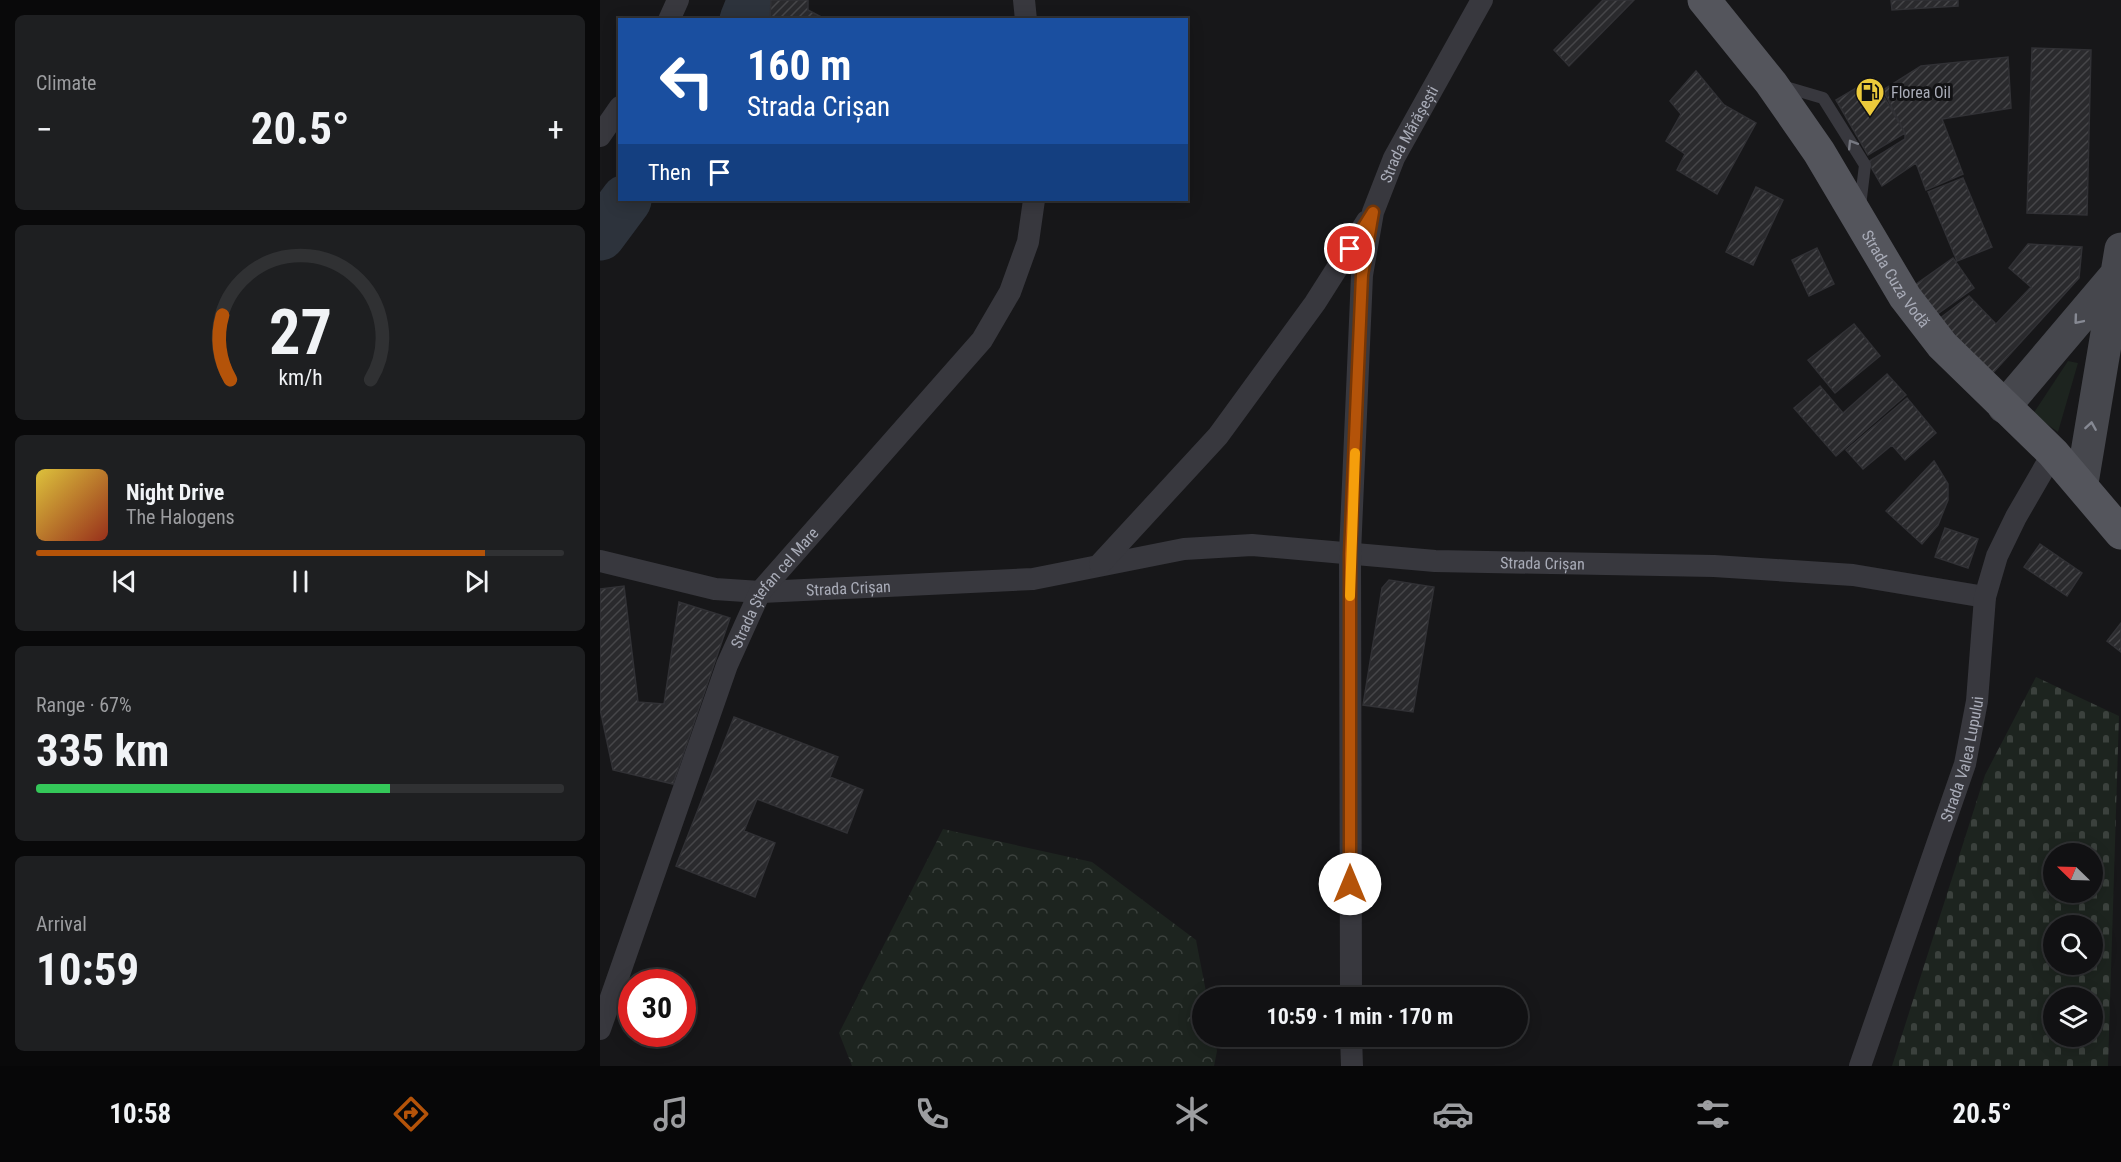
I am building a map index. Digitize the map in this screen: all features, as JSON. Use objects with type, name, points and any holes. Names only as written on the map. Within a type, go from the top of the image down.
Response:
[{"type":"main road","name":"Strada Cuza Vodă","points":[[1704,0],[1771,83],[1819,152],[1879,255],[1917,313],[1942,345],[2054,453],[2082,483],[2121,533]]},
{"type":"main road","points":[[2004,407],[2118,262]]},
{"type":"main road","points":[[2082,483],[2118,262]]},
{"type":"street","points":[[670,18],[678,0]]},
{"type":"street","points":[[1024,0],[1026,18]]},
{"type":"street","name":"Strada Mărășești","points":[[1351,987],[1350,554],[1362,275],[1373,212],[1394,158],[1482,0]]},
{"type":"street","points":[[600,135],[618,110]]},
{"type":"street","name":"Strada Ștefan cel Mare","points":[[600,1029],[727,666],[760,592],[982,340],[1010,292],[1028,242],[1034,201]]},
{"type":"street","name":"Strada Crișan","points":[[1100,564],[1218,436],[1315,303],[1373,212]]},
{"type":"street","name":"Strada Valea Lupului","points":[[1860,1066],[1965,764],[1977,701],[1985,597],[1997,556],[2016,517],[2054,453]]},
{"type":"street","name":"Strada Crișan","points":[[600,561],[715,590],[760,592],[1033,579],[1184,549],[1240,546],[1435,561],[1714,566],[1853,575],[1985,597]]},
{"type":"street","points":[[1352,1047],[1352,1066]]},
{"type":"green space","points":[[2068,361],[2078,363],[2058,432],[2033,414]]},
{"type":"green space","points":[[2036,677],[2119,716],[2108,1066],[1892,1066],[1985,775]]},
{"type":"green space","points":[[943,829],[1092,862],[1196,940],[1205,987],[1192,987],[1192,1047],[1216,1047],[1217,1051],[1214,1066],[852,1066],[839,1033]]},
{"type":"building","points":[[771,0],[808,0],[808,10],[823,18],[770,18]]},
{"type":"building","points":[[1603,0],[1634,0],[1569,66],[1554,50]]},
{"type":"building","points":[[1891,0],[1958,0],[1958,6],[1892,10]]},
{"type":"building","points":[[2032,48],[2091,50],[2087,215],[2027,213]]},
{"type":"building","points":[[2008,57],[2011,108],[1942,119],[1963,174],[1926,190],[1916,163],[1882,186],[1868,162],[1905,139],[1905,133],[1883,90],[1921,66]]},
{"type":"building","points":[[1696,71],[1724,105],[1756,123],[1717,194],[1677,170],[1685,154],[1666,141],[1681,114],[1670,101]]},
{"type":"building","name":"Florea Oil","points":[[1873,78],[1905,133],[1868,155],[1836,100]]},
{"type":"building","points":[[1963,178],[1992,247],[1957,261],[1928,192]]},
{"type":"building","points":[[1756,187],[1783,200],[1753,265],[1726,252]]},
{"type":"building","points":[[2028,244],[2082,247],[2079,278],[1992,374],[1939,319],[1969,296],[1996,324],[2031,287],[2009,268]]},
{"type":"building","points":[[1817,248],[1834,284],[1809,296],[1792,260]]},
{"type":"building","points":[[1953,258],[1974,288],[1936,315],[1915,285]]},
{"type":"building","points":[[1854,324],[1880,356],[1835,393],[1808,360]]},
{"type":"building","points":[[1887,374],[1906,395],[1836,456],[1794,408],[1820,386],[1843,413]]},
{"type":"building","points":[[1907,398],[1936,433],[1905,460],[1892,445],[1863,469],[1846,450]]},
{"type":"building","points":[[1934,461],[1948,484],[1948,500],[1938,525],[1922,544],[1886,511]]},
{"type":"building","points":[[1945,528],[1978,539],[1968,568],[1935,557]]},
{"type":"building","points":[[2040,544],[2082,573],[2067,596],[2024,567]]},
{"type":"building","points":[[1389,580],[1434,587],[1413,712],[1363,705],[1382,588]]},
{"type":"building","points":[[624,586],[638,702],[664,704],[679,602],[730,618],[673,784],[613,770],[600,709],[600,589]]},
{"type":"building","points":[[2121,623],[2121,652],[2107,641]]},
{"type":"building","points":[[734,717],[838,757],[830,777],[863,790],[847,833],[757,799],[744,831],[775,843],[755,897],[676,866]]},
{"type":"waterway","points":[[746,18],[753,0]]},
{"type":"waterway","points":[[600,235],[625,201]]},
{"type":"slow traffic","points":[[1350,596],[1355,453]]},
{"type":"place","name":"Florea Oil","points":[[1870,118]]},
{"type":"route","points":[[1350,249],[1373,212],[1362,275],[1350,554],[1350,884]]}]
